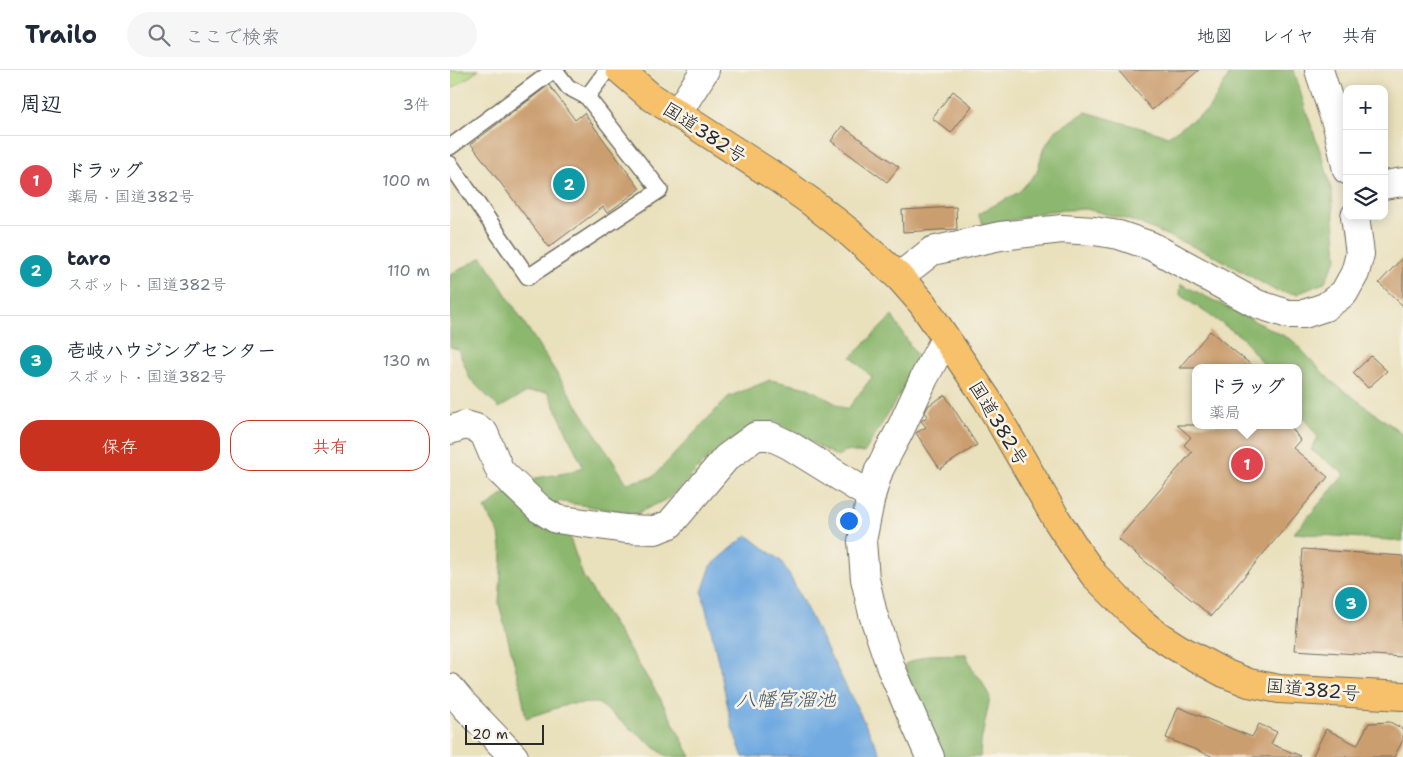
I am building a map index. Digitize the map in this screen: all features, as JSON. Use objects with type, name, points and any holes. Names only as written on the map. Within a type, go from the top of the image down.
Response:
[{"type":"highway","name":"国道382号","points":[[620,70],[650,96],[810,201],[849,232],[899,277],[922,304],[987,399],[1076,551],[1104,586],[1156,634],[1224,673],[1249,683],[1278,689],[1403,696]]},
{"type":"street","points":[[677,114],[705,70]]},
{"type":"street","points":[[1319,70],[1338,129],[1343,152]]},
{"type":"street","points":[[1388,184],[1403,182]]},
{"type":"street","points":[[899,277],[932,251],[1000,236],[1062,229],[1094,231],[1119,235],[1151,246],[1257,304],[1288,314],[1304,314],[1324,307],[1344,294],[1355,273],[1360,254],[1356,220]]},
{"type":"street","points":[[930,757],[891,668],[873,614],[865,579],[862,541],[871,496],[879,470],[945,339]]},
{"type":"street","points":[[450,430],[465,425],[476,428],[484,433],[500,472],[540,509],[556,519],[626,529],[655,530],[670,524],[726,458],[756,436],[770,436],[789,445],[871,496]]},
{"type":"street","points":[[450,688],[514,757]]},
{"type":"lane","points":[[450,146],[555,70],[568,87],[587,97],[660,190],[528,277],[450,164]]},
{"type":"lane","points":[[587,97],[607,70]]},
{"type":"green space","points":[[450,70],[479,70],[450,90]]},
{"type":"green space","points":[[1229,70],[1294,70],[1332,192],[1337,258],[1324,283],[1297,294],[1276,291],[1215,256],[1136,222],[1086,209],[1049,211],[985,227],[978,214],[1019,192],[1037,172],[1043,150],[1055,131],[1086,112],[1168,136],[1208,110],[1228,77]]},
{"type":"green space","points":[[482,257],[627,483],[653,477],[728,397],[770,380],[808,388],[847,410],[872,377],[851,357],[892,316],[920,361],[864,453],[845,451],[838,457],[774,421],[724,443],[669,498],[636,514],[557,501],[583,576],[660,698],[691,757],[667,757],[598,703],[569,704],[526,718],[520,685],[499,604],[502,555],[499,533],[485,509],[505,493],[536,478],[566,473],[583,467],[548,392],[527,392],[499,408],[470,379],[458,349],[450,347],[450,275]]},
{"type":"green space","points":[[1181,284],[1292,340],[1331,381],[1403,434],[1403,541],[1294,533],[1345,474],[1311,450],[1318,437],[1302,416],[1302,364],[1263,364],[1243,338],[1180,295]]},
{"type":"green space","points":[[966,654],[973,671],[980,678],[990,697],[980,757],[940,757],[908,684],[905,664],[928,655]]},
{"type":"water","name":"八幡宮溜池","points":[[747,535],[781,561],[789,574],[882,757],[743,757],[732,727],[702,592],[711,566]]},
{"type":"building","points":[[1118,70],[1199,70],[1152,110]]},
{"type":"building","points":[[549,85],[575,120],[584,113],[640,189],[607,213],[603,207],[549,247],[471,144]]},
{"type":"building","points":[[953,91],[972,106],[951,133],[932,118]]},
{"type":"building","points":[[842,126],[899,167],[887,182],[831,141]]},
{"type":"building","points":[[956,207],[957,229],[903,232],[902,210]]},
{"type":"building","points":[[1403,257],[1403,306],[1379,283]]},
{"type":"building","points":[[1210,331],[1250,364],[1192,364],[1192,368],[1179,368]]},
{"type":"building","points":[[1371,356],[1387,371],[1368,388],[1353,373]]},
{"type":"building","points":[[945,395],[977,445],[940,469],[916,433],[926,427],[921,421],[928,416],[925,412],[929,405]]},
{"type":"building","points":[[1177,425],[1192,425],[1192,429],[1293,429],[1300,440],[1293,448],[1328,477],[1211,616],[1118,539],[1192,452],[1184,445],[1191,437]]},
{"type":"building","points":[[1303,549],[1403,556],[1403,657],[1295,650]]},
{"type":"building","points":[[1178,707],[1252,737],[1259,724],[1277,732],[1271,744],[1301,756],[1214,757],[1166,738]]},
{"type":"building","points":[[1390,722],[1403,729],[1403,740],[1394,757],[1312,757],[1326,729],[1357,745],[1369,723]]},
{"type":"place","name":"taro","points":[[569,184]]},
{"type":"place","name":"ドラッグ","points":[[1247,464]]},
{"type":"place","name":"壱岐ハウジングセンター","points":[[1351,603]]}]
